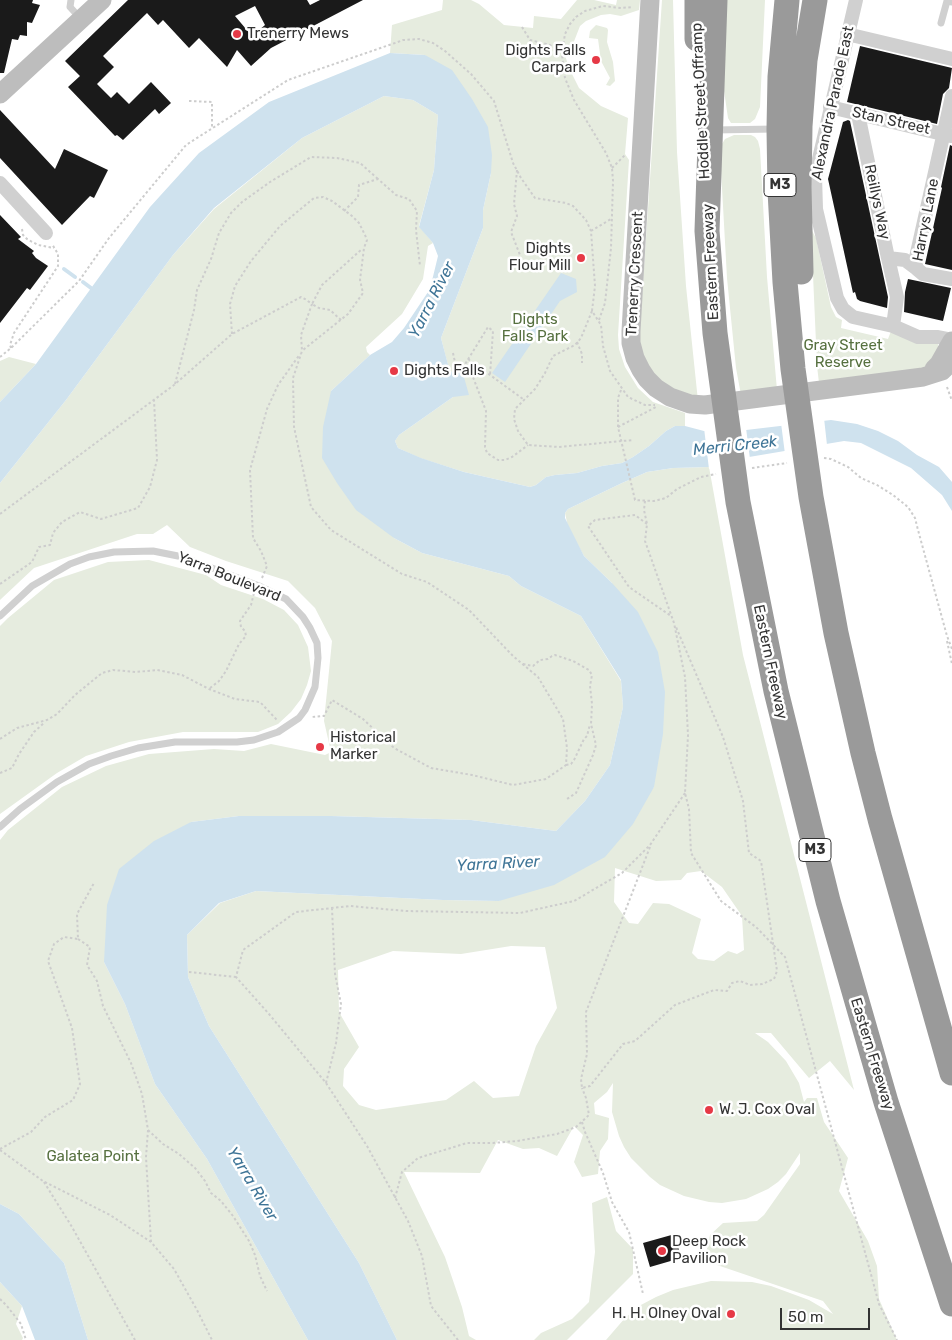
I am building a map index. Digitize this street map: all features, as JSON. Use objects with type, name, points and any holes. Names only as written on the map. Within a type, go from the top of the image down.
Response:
[{"type":"highway","name":"Hoddle Street Offramp","points":[[697,0],[698,94],[707,231]]},
{"type":"highway","name":"Eastern Freeway","points":[[715,0],[707,231],[715,333],[738,502],[776,691],[828,901],[886,1102],[952,1304]]},
{"type":"highway","name":"M3","points":[[787,0],[780,77],[778,129],[785,272],[799,369],[811,497],[836,633],[863,754],[952,1073]]},
{"type":"highway","points":[[799,369],[800,126],[805,60],[815,0]]},
{"type":"street","points":[[0,94],[102,0]]},
{"type":"street","name":"Alexandra Parade East","points":[[856,0],[814,176],[816,209],[837,298],[843,309],[853,317],[893,326]]},
{"type":"street","name":"Trenerry Crescent","points":[[650,1],[631,331],[631,344],[640,370],[663,393],[681,402],[699,405],[923,377],[942,371],[952,361]]},
{"type":"street","points":[[847,34],[952,59]]},
{"type":"street","name":"Harrys Lane","points":[[952,96],[947,135],[915,262],[917,269],[923,274],[952,279]]},
{"type":"street","name":"Stan Street","points":[[830,107],[947,135]]},
{"type":"street","name":"Reillys Way","points":[[858,114],[888,258],[905,260],[917,269]]},
{"type":"street","points":[[0,183],[46,233]]},
{"type":"street","points":[[888,258],[897,297],[893,326],[918,337],[938,337],[952,340],[939,364],[923,377]]},
{"type":"lane","points":[[71,0],[70,7],[81,19]]},
{"type":"lane","points":[[941,23],[947,1],[952,2]]},
{"type":"lane","points":[[711,130],[778,129]]},
{"type":"lane","name":"Yarra Boulevard","points":[[0,616],[20,596],[43,579],[70,564],[89,557],[114,552],[153,551],[183,557],[259,586],[286,599],[294,606],[310,628],[316,643],[318,658],[310,700],[299,718],[278,732],[254,740],[237,742],[185,742],[152,745],[111,756],[89,764],[57,782],[20,809],[0,827]]},
{"type":"path","points":[[599,320],[605,303],[611,248],[612,168],[606,153],[574,100],[565,78],[562,52],[570,24],[585,11],[603,6],[630,7],[650,1]]},
{"type":"path","points":[[522,27],[530,40],[550,45],[562,52]]},
{"type":"path","points":[[0,357],[79,281],[109,238],[155,185],[186,145],[288,80],[395,42],[419,40],[433,43],[445,51],[471,74],[494,101],[517,170],[535,198],[573,206],[586,220],[591,231],[595,286],[592,311],[582,338],[553,356],[546,373],[535,389],[515,409],[514,419],[518,431],[528,445]]},
{"type":"path","points":[[189,101],[212,102],[212,128]]},
{"type":"path","points":[[612,168],[629,151]]},
{"type":"path","points":[[174,385],[194,310],[197,290],[211,260],[219,233],[230,213],[270,182],[311,157],[337,158],[360,163],[396,195],[409,199],[417,211],[416,230],[420,266]]},
{"type":"path","points":[[517,170],[514,204],[517,216],[511,232],[520,255],[519,258]]},
{"type":"path","points":[[344,211],[358,197],[359,185],[378,179]]},
{"type":"path","points":[[209,689],[222,676],[235,655],[239,644],[246,636],[240,621],[251,605],[267,566],[253,538],[250,470],[267,409],[278,385],[302,351],[348,314],[363,293],[360,280],[364,248],[367,240],[362,229],[352,216],[332,201],[323,197],[314,198],[280,226],[251,261],[235,286],[230,304],[232,334]]},
{"type":"path","points":[[591,231],[612,219]]},
{"type":"path","points":[[11,348],[10,345],[14,333],[58,266],[58,254],[46,233]]},
{"type":"path","points":[[364,248],[322,286],[312,304],[300,335],[302,351],[292,378],[294,427],[310,507],[331,530],[402,574],[427,582],[469,610],[521,663],[538,677],[563,719],[567,748],[566,765]]},
{"type":"path","points":[[0,514],[174,385],[232,334],[300,297],[319,308],[330,310],[341,320]]},
{"type":"path","points":[[592,311],[599,320],[603,346],[610,371],[621,389],[628,397],[645,405],[659,404],[618,426]]},
{"type":"path","points":[[464,366],[488,327],[493,331],[490,375]]},
{"type":"path","points":[[577,342],[582,354],[582,363]]},
{"type":"path","points":[[453,353],[456,367],[464,366],[472,372],[486,411],[485,447],[487,453],[498,460],[512,458],[528,445],[559,447],[633,440]]},
{"type":"path","points":[[468,359],[523,399]]},
{"type":"path","points":[[945,380],[952,401]]},
{"type":"path","points":[[621,389],[618,398],[618,426],[635,500]]},
{"type":"path","points":[[0,584],[32,562],[39,547],[50,546],[53,534],[62,522],[80,512],[101,519],[138,508],[150,488],[157,460],[154,400]]},
{"type":"path","points":[[582,1088],[590,1086],[622,1044],[635,1040],[675,1005],[714,990],[727,991],[732,983],[740,981],[750,985],[762,984],[774,979],[777,971],[761,861],[750,853],[743,801],[723,737],[671,616],[644,540],[648,524],[644,510],[646,501]]},
{"type":"path","points":[[648,524],[635,515],[595,520],[588,526],[629,587],[671,616]]},
{"type":"path","points":[[674,623],[685,677],[688,735],[685,792],[689,809],[690,853],[721,901],[756,927],[785,957],[879,1304],[897,1340]]},
{"type":"path","points":[[946,636],[952,664]]},
{"type":"path","points":[[0,773],[12,768],[34,732],[102,673],[113,670],[136,672],[157,670],[182,675],[209,689],[235,698],[260,702],[278,722],[324,716],[332,700],[362,719],[394,748],[431,768],[513,784],[546,779],[566,765],[571,764],[587,736],[592,704],[590,686],[592,675],[589,670],[573,661],[555,655],[548,659],[542,658],[532,666],[521,663]]},
{"type":"path","points":[[0,739],[17,728],[47,720]]},
{"type":"path","points":[[567,799],[576,793],[594,755],[596,744],[590,724]]},
{"type":"path","points":[[236,977],[244,950],[296,912],[350,906],[406,911],[520,913],[574,901],[622,873],[650,845],[685,792]]},
{"type":"path","points":[[395,1198],[402,1172],[418,1158],[467,1143],[494,1143],[557,1134],[576,1127],[589,1115],[581,1079],[587,1054],[586,1012],[650,845]]},
{"type":"path","points":[[78,939],[77,914],[94,883]]},
{"type":"path","points":[[326,1083],[336,1043],[341,1004],[335,974],[332,907]]},
{"type":"path","points":[[151,1242],[146,1157],[148,1130],[142,1094],[131,1063],[103,1006],[97,981],[87,964],[90,946],[78,939],[64,936],[54,944],[48,961],[72,1028],[80,1084],[73,1100],[45,1117],[31,1132],[0,1150],[43,1181],[110,1215],[151,1242],[174,1269],[212,1340]]},
{"type":"path","points":[[189,972],[236,977],[326,1083],[367,1146],[408,1221],[422,1256],[431,1306],[458,1340]]},
{"type":"path","points":[[582,1122],[584,1132],[603,1173],[612,1202],[630,1232],[643,1294]]},
{"type":"path","points":[[148,1130],[195,1168],[211,1193],[221,1201],[249,1241],[255,1255],[260,1276],[267,1291]]},
{"type":"path","points":[[43,1181],[72,1227],[135,1340]]},
{"type":"path","points":[[0,1299],[21,1324],[26,1340]]},
{"type":"green space","name":"Dights Falls Park","points":[[443,0],[471,0],[479,4],[504,25],[533,28],[534,16],[561,19],[577,0],[594,0],[616,5],[617,0],[640,0],[639,10],[621,16],[601,15],[586,21],[580,26],[573,44],[566,46],[565,55],[579,88],[601,106],[628,118],[625,154],[629,160],[618,335],[619,349],[625,367],[638,388],[653,402],[685,413],[685,426],[675,426],[666,431],[649,446],[622,463],[577,473],[546,477],[530,487],[464,472],[420,458],[398,448],[395,441],[399,435],[453,397],[450,373],[441,338],[483,228],[483,210],[491,173],[425,55],[390,53],[392,25],[442,10]]},
{"type":"green space","points":[[662,0],[673,0],[677,152],[686,286],[698,401],[684,398],[649,375],[639,343]]},
{"type":"green space","points":[[724,0],[765,0],[760,107],[755,119],[750,123],[731,123],[728,118],[723,84]]},
{"type":"green space","points":[[596,25],[608,30],[607,42],[613,62],[615,81],[610,86],[606,85],[610,78],[601,61],[598,39],[589,38],[590,31]]},
{"type":"green space","name":"Galatea Point","points":[[384,96],[413,100],[438,115],[434,170],[419,226],[433,243],[428,246],[423,279],[402,314],[366,347],[370,355],[331,391],[394,538],[422,553],[509,576],[521,586],[581,616],[621,681],[623,707],[610,765],[585,801],[556,831],[471,820],[331,816],[239,816],[191,822],[104,962],[125,1004],[155,1084],[207,1159],[308,1340],[88,1340],[64,1263],[19,1214],[0,1204],[0,840],[8,830],[62,787],[106,766],[149,754],[214,749],[244,751],[271,744],[325,755],[331,752],[324,721],[332,641],[315,608],[288,581],[190,547],[167,525],[153,534],[137,534],[34,568],[0,600],[0,483],[66,400],[173,255],[214,209],[302,138]]},
{"type":"green space","points":[[734,135],[751,135],[755,137],[760,149],[767,277],[777,390],[741,395],[736,368],[727,278],[720,152],[725,139]]},
{"type":"green space","name":"Gray Street Reserve","points":[[811,229],[816,238],[831,307],[836,317],[842,320],[841,328],[888,339],[891,331],[938,341],[938,347],[944,353],[928,368],[819,383]]},
{"type":"green space","points":[[9,357],[36,364],[0,402],[0,361]]},
{"type":"green space","points":[[709,467],[743,655],[854,1090],[830,1061],[809,1078],[771,1033],[755,1033],[768,1042],[786,1061],[799,1083],[804,1102],[807,1098],[817,1098],[824,1122],[848,1158],[839,1191],[868,1241],[877,1266],[879,1299],[897,1340],[606,1340],[625,1318],[639,1306],[673,1290],[711,1281],[752,1282],[771,1286],[809,1300],[833,1314],[823,1301],[717,1265],[706,1253],[710,1235],[723,1223],[757,1221],[764,1215],[800,1164],[800,1153],[786,1174],[778,1182],[746,1199],[722,1203],[684,1196],[660,1185],[650,1177],[631,1158],[624,1147],[612,1112],[613,1083],[607,1092],[594,1103],[595,1114],[609,1118],[608,1139],[600,1151],[598,1174],[582,1177],[574,1162],[583,1135],[574,1126],[557,1156],[539,1148],[523,1149],[498,1140],[480,1173],[404,1172],[445,1257],[462,1307],[469,1336],[476,1340],[397,1340],[359,1263],[209,1026],[188,977],[187,935],[220,903],[256,891],[499,901],[654,787],[612,583],[584,556],[568,527],[565,513],[568,509],[647,472],[673,468]],"holes":[[[615,868],[656,881],[681,880],[687,873],[701,871],[722,887],[742,916],[744,950],[737,954],[728,951],[714,961],[698,959],[692,953],[701,919],[669,904],[653,903],[638,924],[629,923],[614,902]],[[511,946],[545,947],[557,1008],[536,1046],[519,1096],[493,1098],[474,1081],[446,1100],[376,1110],[359,1105],[343,1086],[344,1069],[359,1047],[339,1012],[338,970],[393,951],[461,954]]]},
{"type":"green space","points":[[149,560],[206,575],[221,585],[263,599],[284,610],[298,625],[308,647],[311,671],[301,699],[278,724],[258,732],[183,732],[129,742],[86,756],[57,773],[0,814],[0,626],[54,580],[108,562]]},
{"type":"green space","points":[[607,1197],[616,1231],[633,1249],[633,1274],[567,1340],[534,1340],[541,1333],[572,1319],[589,1302],[595,1252],[592,1203]]},
{"type":"green space","points":[[0,1282],[22,1306],[16,1324],[23,1338],[22,1340],[0,1340]]},
{"type":"water","points":[[390,53],[425,55],[452,70],[488,127],[492,155],[491,173],[483,210],[483,228],[441,338],[450,372],[462,370],[469,395],[453,397],[399,435],[395,441],[398,448],[421,458],[464,472],[530,487],[546,477],[577,473],[622,463],[649,446],[666,431],[675,426],[685,426],[704,431],[746,430],[831,420],[857,424],[878,431],[898,441],[917,455],[939,467],[952,482],[952,511],[942,495],[911,468],[861,443],[844,441],[749,457],[709,467],[673,468],[647,472],[568,509],[565,513],[565,518],[584,556],[638,612],[658,652],[665,692],[663,734],[654,787],[633,824],[605,857],[554,885],[499,901],[256,891],[219,903],[187,935],[188,977],[209,1026],[359,1263],[397,1340],[308,1340],[207,1159],[155,1084],[125,1004],[104,962],[107,905],[119,869],[154,841],[191,822],[239,816],[331,816],[471,820],[556,831],[585,801],[610,765],[623,707],[621,680],[581,616],[521,586],[509,576],[422,553],[394,538],[356,510],[322,458],[323,427],[331,391],[370,355],[392,342],[404,328],[430,289],[438,256],[433,243],[419,227],[434,170],[438,115],[413,100],[384,96],[302,138],[214,208],[173,255],[66,400],[0,483],[0,402],[36,364],[150,207],[199,153],[269,102]]},
{"type":"water","points":[[561,273],[576,279],[577,292],[560,301],[505,382],[492,373]]},
{"type":"water","points":[[0,1204],[19,1214],[64,1263],[88,1340],[35,1340],[22,1306],[0,1282]]},
{"type":"pier","points":[[824,418],[827,445],[785,454],[781,423]]},
{"type":"pier","points":[[704,428],[746,428],[750,459],[709,469]]},
{"type":"building","points":[[0,0],[33,0],[32,3],[40,5],[32,23],[27,22],[27,36],[20,35],[18,40],[12,39],[4,73],[0,73]]},
{"type":"building","points":[[128,0],[307,0],[310,5],[320,0],[363,0],[271,48],[251,66],[237,50],[227,67],[199,38],[189,48],[163,20],[158,25],[147,13],[103,56],[114,67],[97,84],[111,98],[117,92],[129,104],[151,82],[171,103],[159,114],[155,109],[123,140],[117,135],[115,136],[68,87],[80,76],[65,61]],"holes":[[[255,6],[265,25],[252,36],[235,16]]]},
{"type":"building","points":[[860,46],[952,68],[949,88],[943,94],[937,124],[847,102]]},
{"type":"building","points":[[0,110],[55,169],[64,149],[108,170],[94,198],[90,196],[62,225],[0,158]]},
{"type":"building","points":[[850,121],[888,297],[887,308],[860,301],[857,299],[855,292],[853,293],[828,179],[843,122]]},
{"type":"building","points":[[950,145],[952,146],[952,270],[925,264]]},
{"type":"building","points":[[0,215],[21,237],[18,239],[34,251],[32,253],[36,258],[48,266],[30,290],[27,288],[0,323]]},
{"type":"building","points":[[908,279],[951,288],[943,321],[904,312]]},
{"type":"building","name":"Deep Rock Pavilion","points":[[675,1234],[681,1258],[650,1267],[643,1243]]},
{"type":"waterway","points":[[64,269],[75,277]]},
{"type":"waterway","points":[[83,282],[91,288]]},
{"type":"place","name":"Trenerry Mews","points":[[237,34]]},
{"type":"place","name":"Dights Falls Carpark","points":[[596,60]]},
{"type":"place","name":"Dights Flour Mill","points":[[581,258]]},
{"type":"place","name":"Dights Falls","points":[[394,371]]},
{"type":"place","name":"Historical Marker","points":[[320,747]]},
{"type":"place","name":"W. J. Cox Oval","points":[[709,1110]]},
{"type":"place","name":"Deep Rock Pavilion","points":[[662,1251]]},
{"type":"place","name":"H. H. Olney Oval","points":[[731,1314]]},
{"type":"water label","name":"Yarra River","points":[[432,300]]},
{"type":"water label","name":"Merri Creek","points":[[735,446]]},
{"type":"water label","name":"Yarra River","points":[[498,864]]},
{"type":"water label","name":"Yarra River","points":[[252,1184]]}]
